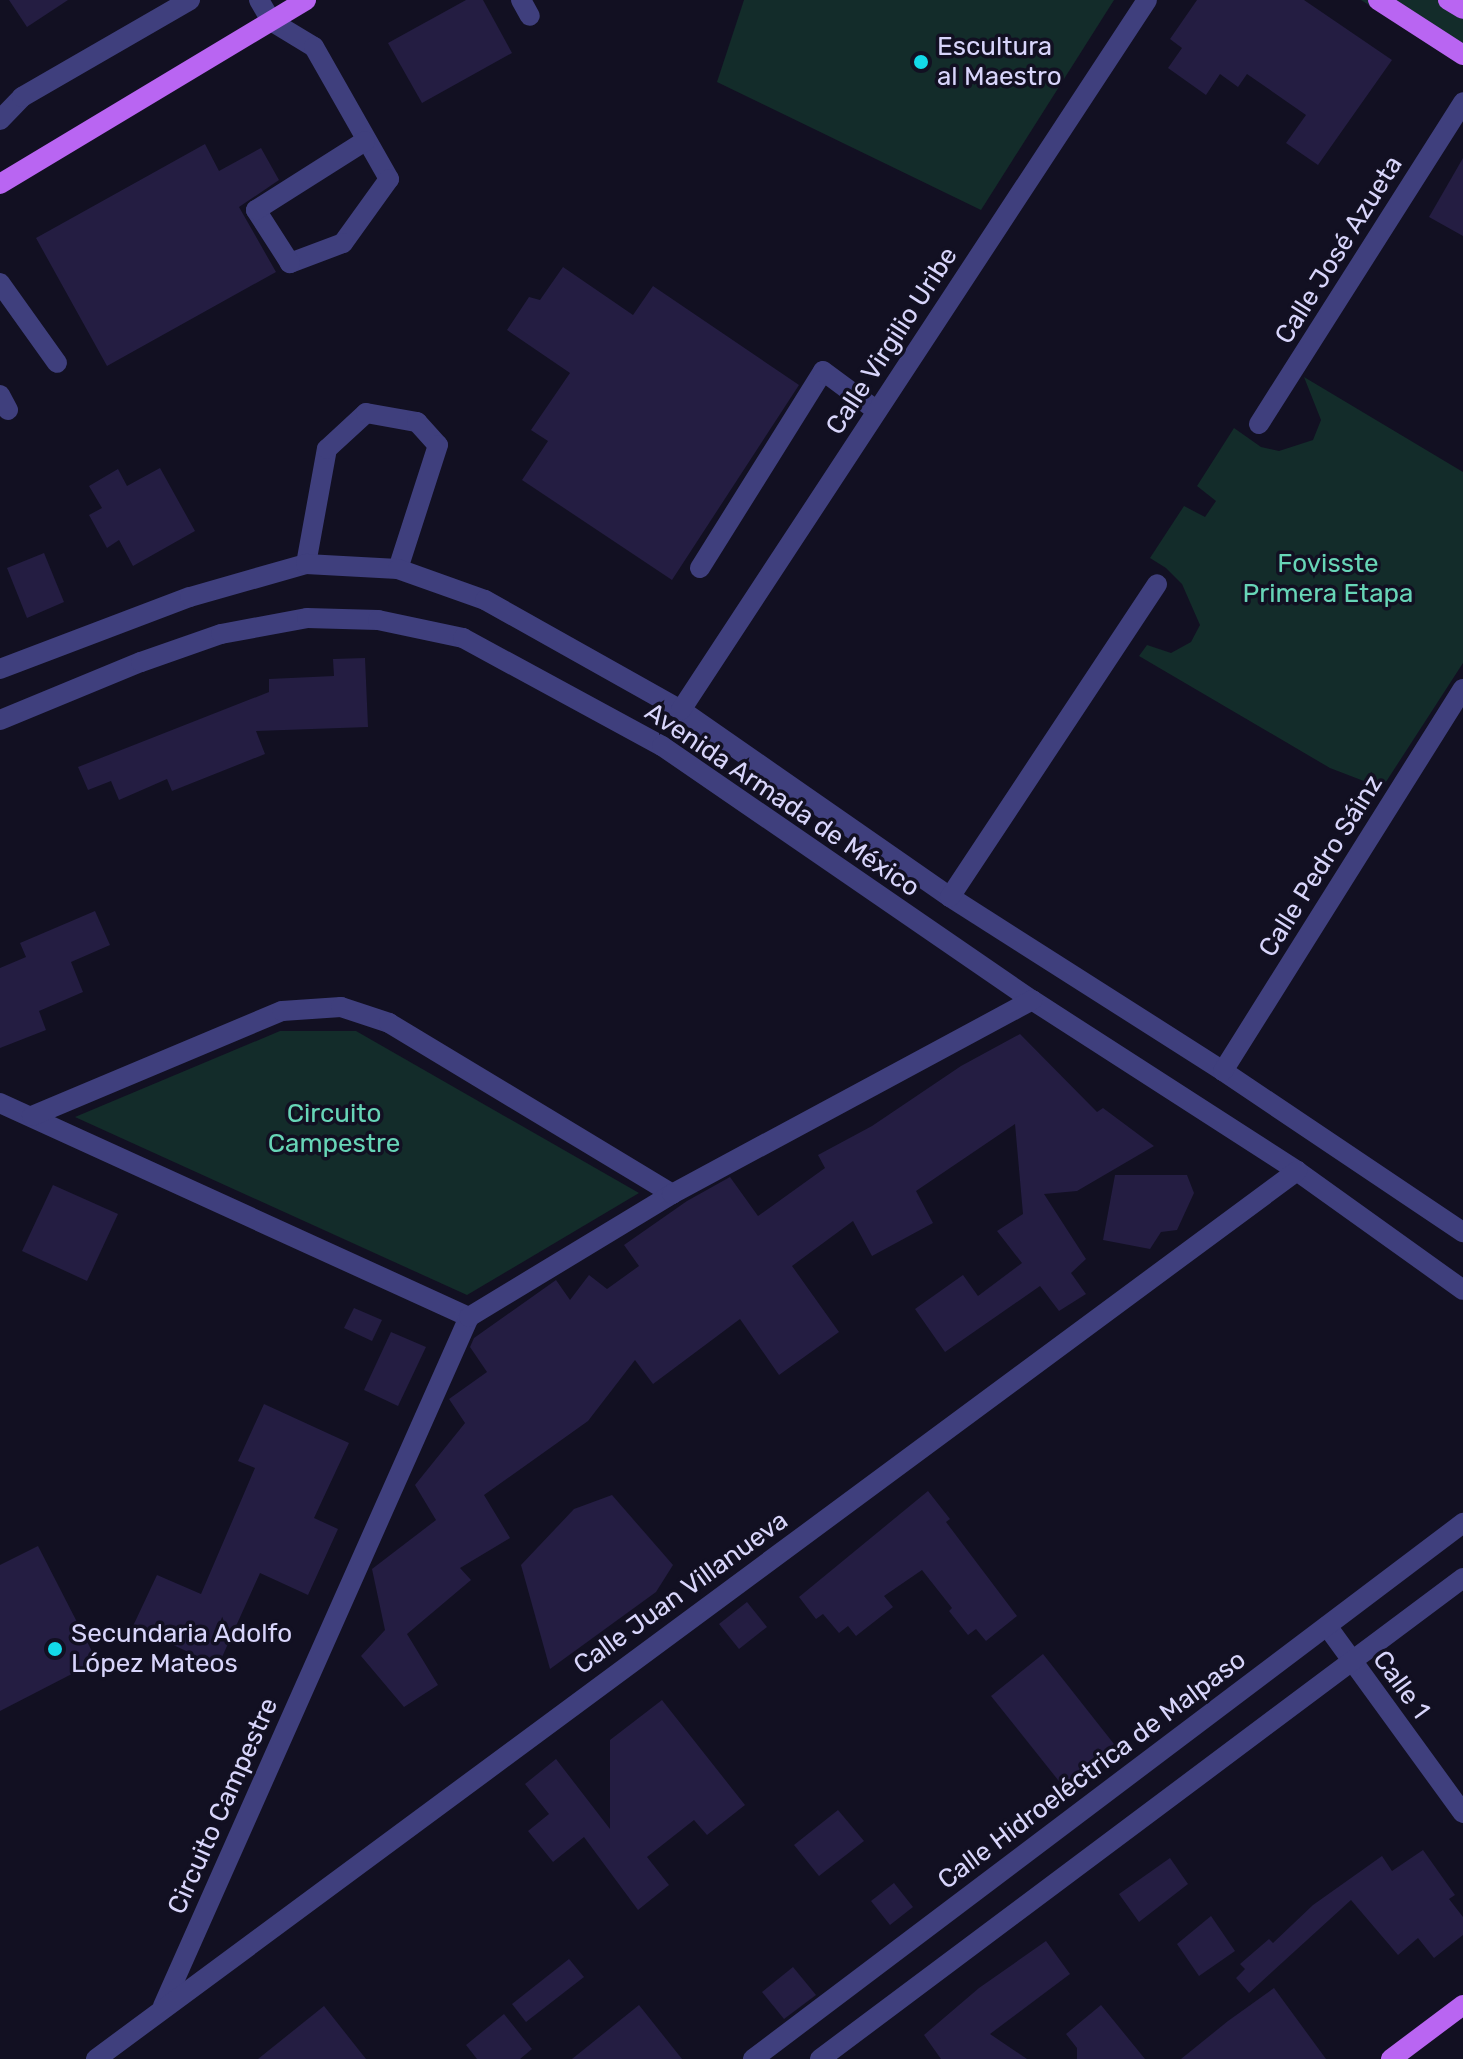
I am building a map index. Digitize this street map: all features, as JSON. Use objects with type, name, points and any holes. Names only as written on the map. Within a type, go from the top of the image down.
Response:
[{"type":"main road","points":[[0,184],[306,0]]},
{"type":"main road","points":[[1378,0],[1463,55]]},
{"type":"main road","points":[[1448,0],[1463,9]]},
{"type":"main road","points":[[1391,2059],[1463,2005]]},
{"type":"street","points":[[0,120],[22,97],[190,0]]},
{"type":"street","points":[[259,0],[271,21],[314,47],[389,179],[343,243],[290,263],[256,210],[365,141]]},
{"type":"street","name":"Calle Virgilio Uribe","points":[[681,710],[1147,0]]},
{"type":"street","name":"Calle José Azueta","points":[[1259,424],[1463,102]]},
{"type":"street","points":[[0,283],[57,363]]},
{"type":"street","points":[[700,568],[823,371],[877,411]]},
{"type":"street","points":[[306,564],[327,449],[366,413],[417,422],[438,445],[398,569]]},
{"type":"street","name":"Avenida Armada de México","points":[[0,669],[190,597],[306,564],[398,569],[485,600],[681,710],[950,897],[1223,1071],[1463,1232]]},
{"type":"street","points":[[950,897],[1157,584]]},
{"type":"street","name":"Avenida Armada de México","points":[[0,720],[141,662],[221,634],[307,618],[378,620],[463,638],[662,746],[1032,1000],[1297,1171],[1463,1290]]},
{"type":"street","name":"Calle Pedro Sáinz","points":[[1223,1071],[1463,689]]},
{"type":"street","points":[[0,1103],[469,1317],[672,1194],[1032,1000]]},
{"type":"street","points":[[32,1116],[282,1011],[341,1007],[389,1023],[672,1194]]},
{"type":"street","name":"Calle Juan Villanueva","points":[[96,2059],[1297,1171]]},
{"type":"street","name":"Circuito Campestre","points":[[161,2009],[469,1317]]},
{"type":"street","name":"Calle Hidroeléctrica de Malpaso","points":[[753,2059],[1463,1523]]},
{"type":"street","points":[[820,2059],[1463,1578]]},
{"type":"street","name":"Calle 1","points":[[1327,1626],[1463,1813]]},
{"type":"green space","points":[[744,0],[1114,0],[981,210],[717,82]]},
{"type":"green space","points":[[1361,0],[1463,0],[1463,64]]},
{"type":"green space","name":"Fovisste Primera Etapa","points":[[1304,377],[1463,472],[1463,663],[1382,788],[1330,768],[1139,656],[1147,645],[1171,653],[1191,642],[1200,625],[1182,584],[1150,558],[1184,506],[1205,517],[1216,501],[1197,486],[1234,428],[1261,447],[1279,451],[1313,440],[1321,420]]},
{"type":"green space","name":"Circuito Campestre","points":[[280,1031],[356,1031],[639,1193],[467,1295],[75,1117]]},
{"type":"building","points":[[9,0],[68,0],[27,27]]},
{"type":"building","points":[[466,0],[483,0],[512,53],[422,103],[388,43]]},
{"type":"building","points":[[1197,0],[1304,0],[1392,60],[1318,165],[1286,143],[1306,115],[1247,74],[1238,87],[1220,74],[1206,95],[1168,68],[1182,48],[1170,39]]},
{"type":"building","points":[[205,144],[219,171],[261,148],[279,180],[239,207],[276,272],[107,366],[36,238]]},
{"type":"building","points":[[1463,158],[1463,236],[1429,217]]},
{"type":"building","points":[[563,267],[633,315],[653,286],[799,385],[672,580],[522,480],[548,441],[531,430],[570,373],[507,330],[529,297],[540,300]]},
{"type":"building","points":[[160,468],[195,531],[133,566],[119,540],[107,548],[89,515],[102,508],[89,486],[118,469],[127,486]]},
{"type":"building","points":[[44,553],[64,602],[27,618],[7,568]]},
{"type":"building","points":[[365,658],[368,727],[256,731],[265,754],[172,791],[167,779],[119,800],[111,781],[88,790],[78,767],[269,692],[269,679],[334,676],[333,659]]},
{"type":"building","points":[[95,911],[110,945],[71,962],[83,992],[39,1011],[46,1030],[0,1048],[0,968],[26,957],[20,943]]},
{"type":"building","points":[[1020,1034],[1097,1112],[1103,1108],[1154,1146],[1077,1191],[1044,1194],[1086,1259],[1071,1273],[1086,1294],[1059,1311],[1040,1286],[945,1352],[915,1309],[963,1275],[978,1296],[1022,1263],[997,1231],[1023,1214],[1015,1124],[916,1191],[933,1223],[872,1256],[853,1221],[792,1266],[839,1332],[779,1375],[740,1319],[653,1384],[635,1360],[588,1421],[484,1495],[510,1538],[460,1568],[471,1580],[407,1634],[438,1685],[404,1707],[361,1656],[385,1630],[372,1569],[436,1520],[415,1485],[465,1423],[449,1399],[487,1372],[470,1347],[474,1338],[556,1280],[570,1300],[589,1275],[607,1289],[639,1266],[624,1245],[687,1201],[730,1177],[758,1216],[825,1168],[818,1155],[872,1126],[961,1066]]},
{"type":"building","points":[[1115,1175],[1187,1175],[1194,1193],[1177,1230],[1161,1232],[1150,1249],[1103,1240]]},
{"type":"building","points":[[53,1185],[118,1214],[87,1281],[22,1251]]},
{"type":"building","points":[[354,1308],[382,1320],[372,1341],[344,1328]]},
{"type":"building","points":[[391,1332],[426,1347],[398,1406],[364,1390]]},
{"type":"building","points":[[264,1404],[349,1443],[314,1518],[338,1529],[308,1595],[260,1573],[218,1666],[133,1626],[157,1575],[201,1594],[255,1468],[238,1461]]},
{"type":"building","points":[[928,1491],[950,1519],[946,1522],[1017,1616],[986,1641],[976,1629],[968,1635],[949,1611],[952,1608],[922,1570],[884,1596],[893,1607],[856,1636],[848,1626],[839,1633],[823,1614],[816,1619],[799,1597]]},
{"type":"building","points":[[612,1495],[673,1565],[656,1592],[550,1669],[521,1565],[574,1509]]},
{"type":"building","points":[[38,1546],[97,1661],[0,1711],[0,1565]]},
{"type":"building","points":[[747,1602],[767,1627],[739,1649],[719,1624]]},
{"type":"building","points":[[1043,1654],[1114,1744],[1062,1785],[991,1696]]},
{"type":"building","points":[[662,1700],[745,1805],[707,1835],[694,1820],[647,1857],[669,1885],[638,1910],[584,1837],[553,1862],[528,1831],[549,1814],[525,1784],[556,1759],[610,1829],[610,1740]]},
{"type":"building","points":[[838,1810],[864,1841],[819,1876],[794,1845]]},
{"type":"building","points":[[1423,1850],[1455,1895],[1449,1899],[1463,1917],[1463,1935],[1434,1958],[1418,1938],[1398,1955],[1351,1900],[1249,1993],[1236,1978],[1245,1969],[1240,1964],[1269,1939],[1273,1943],[1313,1905],[1382,1856],[1392,1871]]},
{"type":"building","points":[[1170,1858],[1188,1884],[1139,1922],[1119,1894]]},
{"type":"building","points":[[894,1883],[913,1907],[890,1925],[871,1901]]},
{"type":"building","points":[[1211,1916],[1235,1951],[1199,1976],[1177,1944]]},
{"type":"building","points":[[1046,1941],[1070,1974],[990,2034],[1027,2059],[941,2059],[924,2035],[979,1988]]},
{"type":"building","points":[[569,1959],[584,1977],[526,2022],[512,2004]]},
{"type":"building","points":[[793,1967],[816,1995],[784,2019],[762,1992]]},
{"type":"building","points":[[1274,1988],[1326,2059],[1181,2059],[1228,2021]]},
{"type":"building","points":[[639,2005],[682,2059],[572,2059]]},
{"type":"building","points":[[1101,2005],[1145,2059],[1077,2059],[1077,2048],[1066,2034]]},
{"type":"building","points":[[324,2006],[366,2059],[258,2059]]},
{"type":"building","points":[[504,2014],[532,2049],[520,2059],[477,2059],[466,2045]]},
{"type":"place","name":"Escultura al Maestro","points":[[921,62]]},
{"type":"place","name":"Secundaria Adolfo López Mateos","points":[[55,1649]]}]
